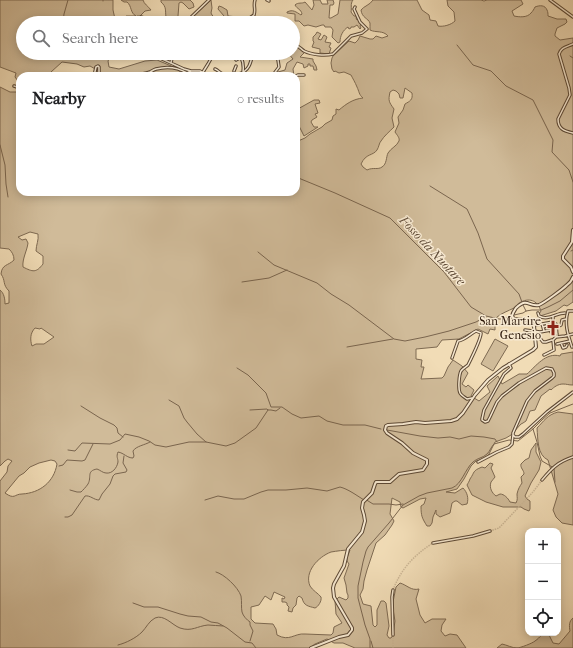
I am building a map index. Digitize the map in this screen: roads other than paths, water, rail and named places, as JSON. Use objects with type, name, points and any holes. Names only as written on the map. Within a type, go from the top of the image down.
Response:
[{"type":"street","points":[[192,16],[209,0]]},
{"type":"street","points":[[254,16],[255,0]]},
{"type":"street","points":[[550,0],[573,17]]},
{"type":"street","points":[[300,48],[310,53],[331,55],[334,54],[352,35],[364,32],[367,29],[360,22],[354,9],[355,7]]},
{"type":"street","points":[[573,44],[562,48],[559,54],[570,94],[558,119],[558,123],[563,130],[573,133]]},
{"type":"street","points":[[165,60],[184,69],[203,72],[210,60]]},
{"type":"street","points":[[242,60],[244,64],[243,72]]},
{"type":"street","points":[[244,72],[249,67],[251,60]]},
{"type":"street","points":[[275,72],[279,67],[278,60]]},
{"type":"street","points":[[95,72],[98,66],[99,72]]},
{"type":"street","points":[[234,71],[236,66]]},
{"type":"street","points":[[150,72],[156,69],[179,68],[185,72]]},
{"type":"street","points":[[215,69],[219,72]]},
{"type":"street","points":[[573,230],[572,242],[563,256],[563,259],[571,267],[573,272]]},
{"type":"street","points":[[566,319],[562,320],[562,323],[559,326],[550,323],[534,325],[525,320],[514,319],[512,314],[523,303],[539,304],[566,286],[573,277]]},
{"type":"street","points":[[572,347],[568,335],[566,319],[568,311],[573,311]]},
{"type":"street","points":[[538,313],[538,316],[543,318],[565,313]]},
{"type":"street","points":[[553,316],[557,337]]},
{"type":"street","points":[[550,323],[551,331]]},
{"type":"street","points":[[542,324],[544,331]]},
{"type":"street","points":[[311,648],[348,635],[352,630],[334,597],[333,588],[344,566],[348,549],[362,532],[364,515],[362,504],[372,493],[374,484],[376,482],[390,482],[399,474],[423,470],[427,464],[428,460],[413,453],[402,443],[387,433],[385,430],[386,426],[416,422],[425,423],[457,420],[472,398],[488,380],[509,364],[535,348],[534,325]]},
{"type":"street","points":[[543,327],[546,327]]},
{"type":"street","points":[[525,330],[535,332],[551,331],[557,334]]},
{"type":"street","points":[[452,358],[458,341],[463,340],[476,331],[481,333],[467,366],[462,369],[460,374],[460,394],[466,399],[472,398]]},
{"type":"street","points":[[535,332],[543,342],[553,340],[557,337],[573,334]]},
{"type":"street","points":[[544,355],[554,350],[553,340]]},
{"type":"street","points":[[557,344],[570,341]]},
{"type":"street","points":[[562,343],[563,348],[566,348],[567,346]]},
{"type":"street","points":[[478,462],[509,447],[512,444],[515,429],[527,401],[535,392],[552,378],[554,374],[552,369],[546,368],[519,383],[500,398],[488,421],[485,422],[482,419],[484,410],[504,374],[511,368],[509,364]]},
{"type":"street","points":[[513,435],[515,438],[519,437],[547,412],[573,392]]},
{"type":"street","points":[[542,480],[556,465],[573,457]]},
{"type":"street","points":[[433,543],[473,536],[490,531]]},
{"type":"street","points":[[393,590],[393,635]]},
{"type":"waterway","points":[[64,16],[68,0]]},
{"type":"waterway","points":[[457,45],[473,65],[491,71],[506,86],[533,100],[553,140],[552,152],[569,170],[573,182]]},
{"type":"waterway","points":[[0,145],[5,165],[8,197]]},
{"type":"waterway","name":"Fosso da Nuotare","points":[[300,179],[390,218],[444,272],[471,307],[486,316],[499,319],[508,317]]},
{"type":"waterway","points":[[430,186],[467,209],[478,233],[487,259],[519,294],[526,311]]},
{"type":"waterway","points":[[258,252],[274,265],[317,283],[394,339],[405,341],[425,337],[449,331],[476,322],[485,317]]},
{"type":"waterway","points":[[242,282],[269,278],[287,270]]},
{"type":"waterway","name":"Fosso da Nuotare","points":[[514,315],[526,311],[541,310],[560,301],[573,290]]},
{"type":"waterway","points":[[347,347],[393,339]]},
{"type":"waterway","points":[[237,368],[248,375],[266,393],[271,407],[282,407],[301,418],[319,416],[327,421],[343,425],[365,425],[381,429]]},
{"type":"waterway","points":[[169,400],[179,406],[184,418],[197,434],[206,442],[226,446],[235,443],[256,428],[268,410]]},
{"type":"waterway","points":[[370,648],[370,639],[358,598],[358,586],[368,547],[403,505],[427,493],[452,488],[461,480],[470,465],[487,454],[494,444],[509,440],[518,441],[550,413],[573,404]]},
{"type":"waterway","points":[[81,406],[114,425],[117,428],[118,433],[123,437]]},
{"type":"waterway","points":[[250,410],[267,409],[276,411],[280,408]]},
{"type":"waterway","points":[[533,429],[542,461],[554,468],[555,482]]},
{"type":"waterway","points":[[387,430],[438,438],[450,437],[459,439],[471,436],[484,437],[495,439],[497,442]]},
{"type":"waterway","points":[[68,450],[75,451],[82,443],[110,444],[120,440],[125,434],[139,437],[155,445],[166,447],[189,442],[206,442]]},
{"type":"waterway","points":[[70,490],[81,492],[88,484],[90,473],[94,470],[97,469],[104,473],[112,472],[118,462],[118,452],[133,458],[134,449],[150,442]]},
{"type":"waterway","points":[[59,466],[63,465],[67,460],[85,460],[93,444]]},
{"type":"waterway","points":[[65,517],[72,515],[85,496],[99,500],[110,484],[113,476],[115,474],[126,472],[127,470],[123,463],[124,456]]},
{"type":"waterway","points":[[205,500],[218,496],[244,499],[268,490],[307,488],[327,491],[340,487],[373,504],[403,504]]},
{"type":"waterway","points":[[216,572],[227,578],[234,585],[241,596],[243,613],[245,618],[250,622],[253,631],[250,641]]},
{"type":"waterway","points":[[133,603],[144,607],[158,607],[188,616],[201,617],[211,622],[218,623],[245,642],[252,643],[256,648]]},
{"type":"waterway","points":[[118,645],[128,642],[137,636],[151,621],[158,617],[162,617],[177,627],[184,629],[208,625],[223,626]]},
{"type":"waterway","points":[[371,641],[373,648]]},
{"type":"tunnel","points":[[490,531],[499,528],[533,492],[542,480]]},
{"type":"tunnel","points":[[393,590],[400,575],[409,563],[420,552],[433,543]]},
{"type":"tunnel","points":[[393,635],[393,648]]},
{"type":"place","name":"San Martire Genesio","points":[[553,328]]}]
